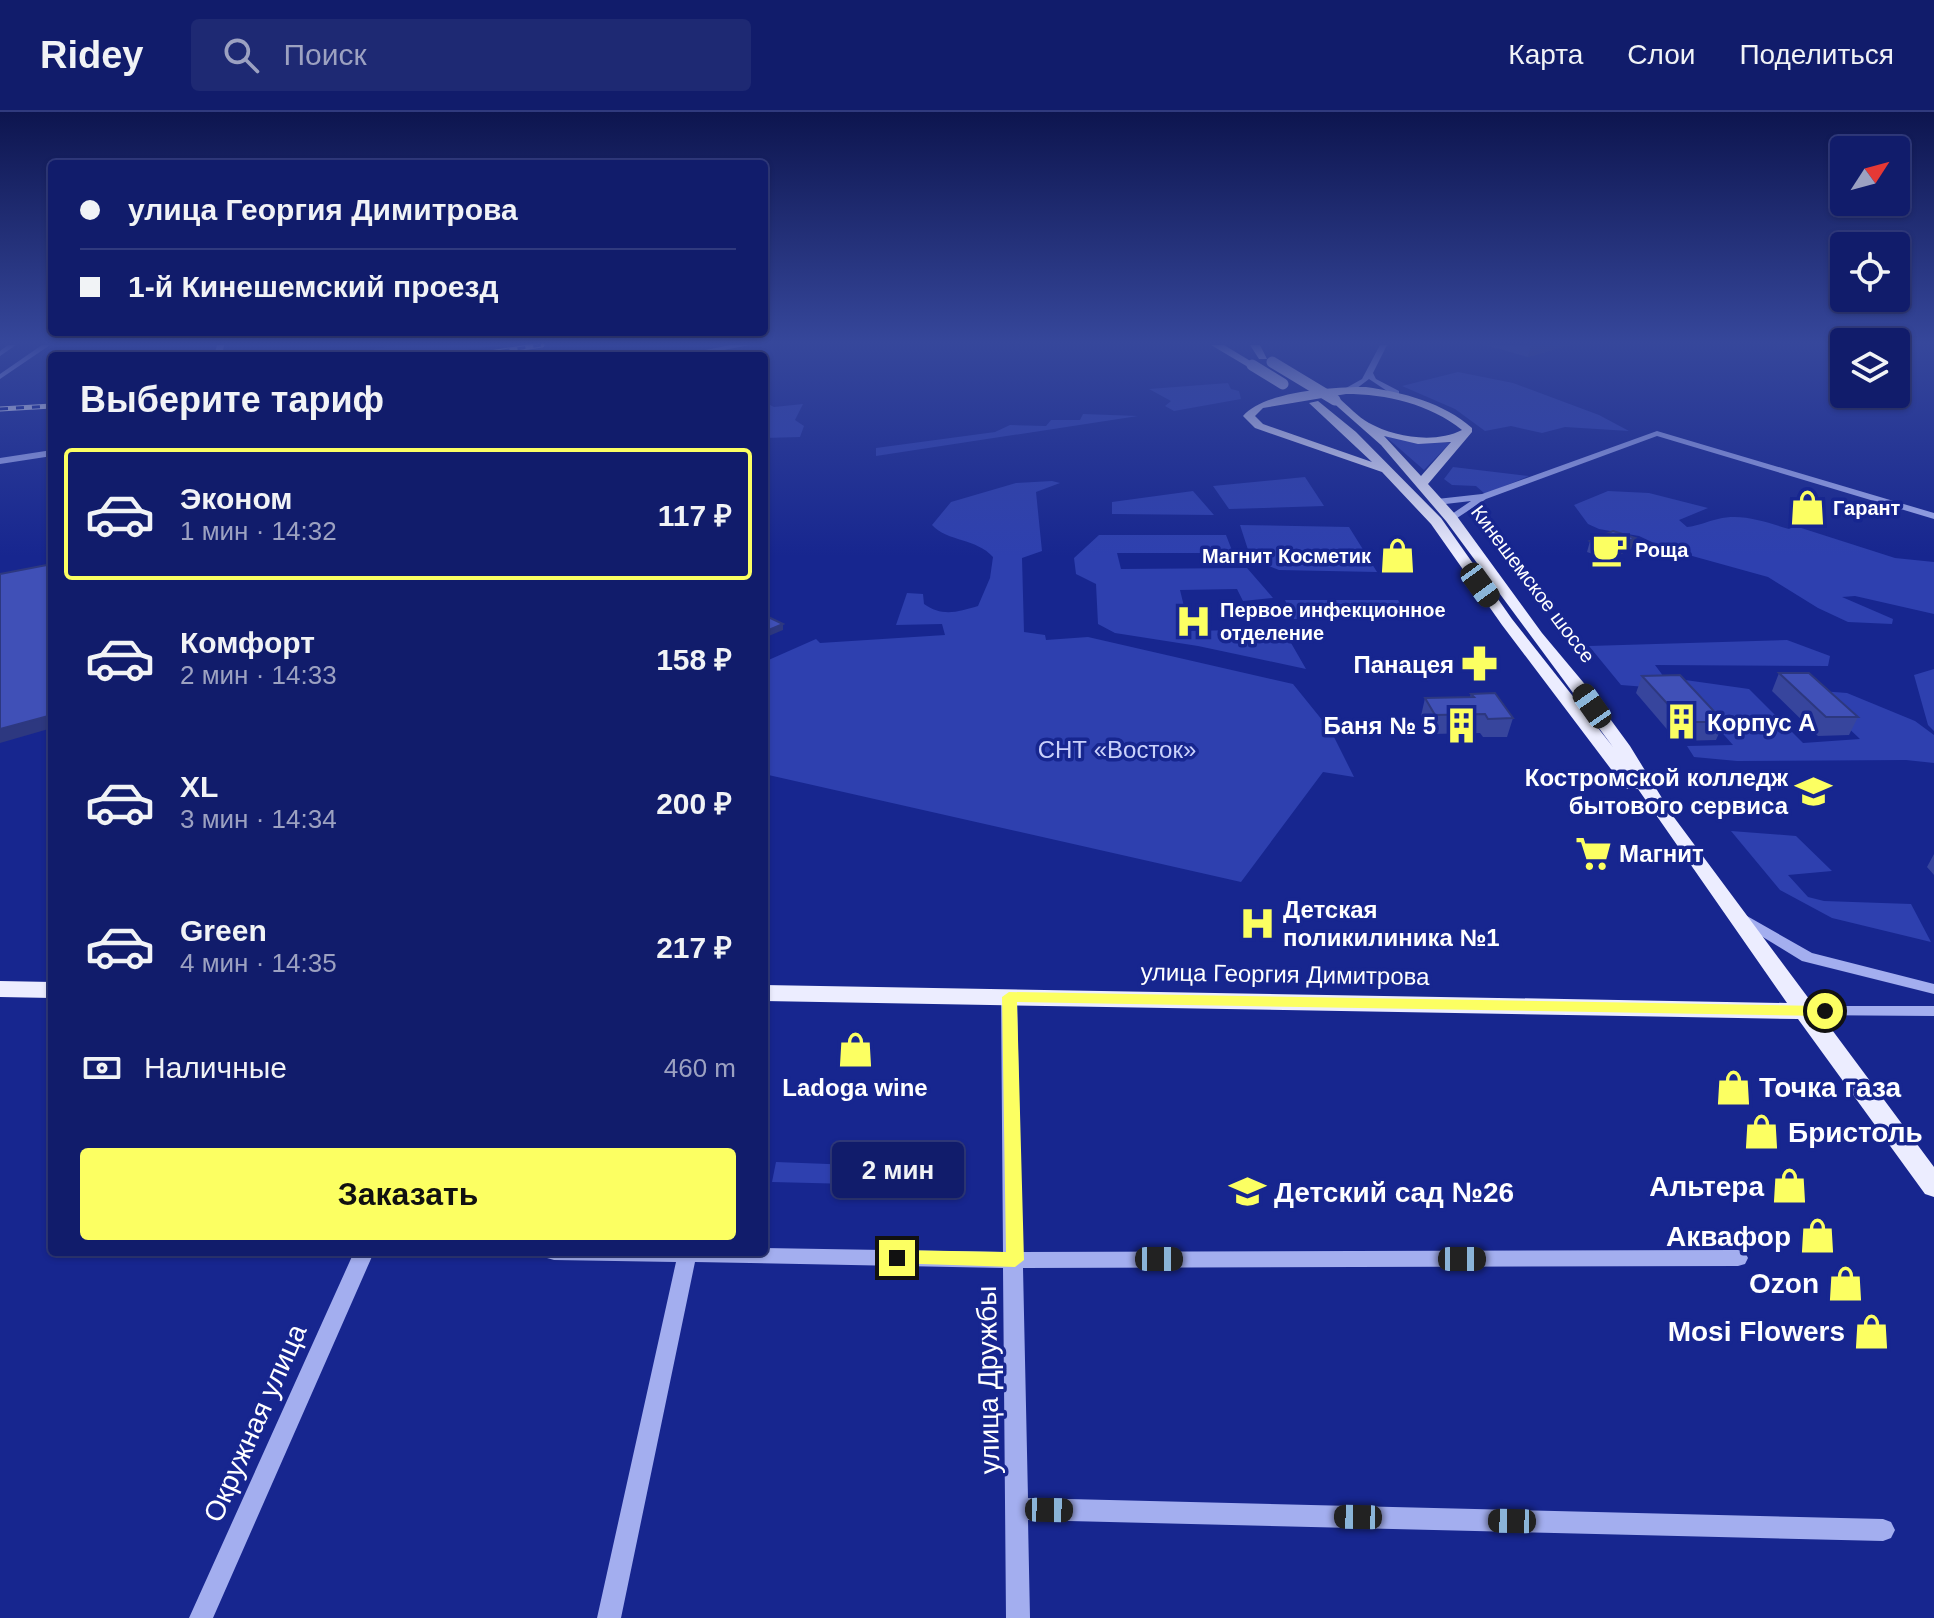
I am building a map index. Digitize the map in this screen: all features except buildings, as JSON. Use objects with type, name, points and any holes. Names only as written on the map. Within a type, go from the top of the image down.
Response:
[{"type":"main road","points":[[1249,415],[1259,426],[1358,459],[1393,475]]},
{"type":"main road","name":"Кинешемское шоссе","points":[[1330,415],[1436,521],[1602,748],[1665,818]]},
{"type":"main road","points":[[1354,415],[1365,424],[1418,441],[1450,440],[1462,435]]},
{"type":"main road","points":[[1422,483],[1468,430],[1444,415]]},
{"type":"main road","points":[[1289,437],[1337,438],[1345,432],[1338,421]]},
{"type":"main road","name":"Кинешемское шоссе","points":[[1365,424],[1451,518],[1595,710],[1665,818],[1934,1187]]},
{"type":"main road","points":[[0,989],[48,990]]},
{"type":"main road","name":"улица Георгия Димитрова","points":[[768,993],[1804,1011]]},
{"type":"street","points":[[1451,518],[1483,497],[1657,433],[1934,516]]},
{"type":"street","points":[[0,461],[48,454]]},
{"type":"street","points":[[1437,502],[1483,497]]},
{"type":"street","points":[[1740,917],[1807,957],[1934,989]]},
{"type":"street","name":"улица Дружбы","points":[[1009,997],[1018,1618]]},
{"type":"street","points":[[1804,1011],[1934,1011]]},
{"type":"street","points":[[768,1255],[1015,1260],[1738,1258]]},
{"type":"street","name":"Окружная улица","points":[[201,1618],[362,1256]]},
{"type":"street","points":[[609,1618],[687,1256]]},
{"type":"street","points":[[1018,1509],[1883,1530]]},
{"type":"green space","points":[[768,415],[797,415],[795,420],[804,426],[800,437],[768,438]]},
{"type":"green space","points":[[1082,415],[1138,416],[876,456],[876,448],[995,432],[1010,425],[1046,426],[1051,420],[1080,420]]},
{"type":"green space","points":[[1464,415],[1600,415],[1629,431],[1565,427],[1542,433],[1511,426],[1485,431]]},
{"type":"green space","points":[[1385,436],[1413,442],[1450,443],[1424,470]]},
{"type":"green space","points":[[1453,467],[1529,476],[1485,494],[1476,486],[1452,485],[1444,479]]},
{"type":"green space","points":[[1305,477],[1324,506],[1229,509],[1213,486]]},
{"type":"green space","name":"СНТ «Восток»","points":[[1016,483],[1060,483],[1036,492],[1042,551],[1022,558],[1024,632],[1045,635],[1046,640],[1088,637],[1293,684],[1331,731],[1354,777],[1323,772],[1241,882],[768,775],[768,660],[816,639],[820,643],[945,635],[942,624],[896,625],[907,593],[923,594],[924,604],[937,611],[957,611],[978,606],[990,578],[993,557],[979,546],[946,534],[932,525],[951,502]]},
{"type":"green space","points":[[1193,491],[1214,515],[1112,514],[1112,502]]},
{"type":"green space","points":[[1608,491],[1649,493],[1708,508],[1679,520],[1687,527],[1727,517],[1745,518],[1789,529],[1795,526],[1895,558],[1934,562],[1934,614],[1855,596],[1842,597],[1893,619],[1892,624],[1848,622],[1818,608],[1768,577],[1667,549],[1639,536],[1599,529],[1588,524],[1574,505]]},
{"type":"green space","points":[[1240,525],[1349,527],[1377,572],[1279,570],[1251,559]]},
{"type":"green space","points":[[1099,535],[1226,535],[1233,553],[1117,553],[1121,569],[1247,568],[1273,598],[1243,601],[1237,589],[1180,590],[1190,631],[1283,629],[1306,669],[1198,646],[1115,633],[1098,624],[1096,584],[1076,574],[1074,558]]},
{"type":"green space","points":[[1285,600],[1398,600],[1409,618],[1294,619]]},
{"type":"green space","points":[[1787,640],[1830,656],[1828,666],[1655,665],[1664,677],[1749,689],[1803,743],[1860,739],[1808,690],[1847,693],[1915,721],[1934,735],[1934,763],[1906,760],[1737,761],[1694,757],[1687,746],[1733,745],[1684,690],[1621,685],[1589,646]]},
{"type":"green space","points":[[1934,669],[1934,731],[1928,725],[1914,675]]},
{"type":"green space","points":[[1731,831],[1796,836],[1832,871],[1788,875],[1808,897],[1824,901],[1911,904],[1931,942],[1832,918],[1780,890]]},
{"type":"green space","points":[[776,1162],[854,1165],[851,1184],[772,1182]]},
{"type":"place","name":"Гарант","points":[[1807,508]]},
{"type":"place","name":"Роща","points":[[1609,550]]},
{"type":"place","name":"Магнит Косметик","points":[[1397,556]]},
{"type":"place","name":"Первое инфекционное отделение","points":[[1194,621]]},
{"type":"place","name":"Панацея","points":[[1480,664]]},
{"type":"place","name":"Корпус А","points":[[1681,722]]},
{"type":"place","name":"Баня № 5","points":[[1462,725]]},
{"type":"place","name":"Костромской колледж бытового сервиса","points":[[1814,791]]},
{"type":"place","name":"Магнит","points":[[1593,853]]},
{"type":"place","name":"Детская поликилиника №1","points":[[1257,923]]},
{"type":"place","name":"Ladoga wine","points":[[855,1050]]},
{"type":"place","name":"Точка газа","points":[[1733,1087]]},
{"type":"place","name":"Бристоль","points":[[1762,1132]]},
{"type":"place","name":"Альтера","points":[[1790,1186]]},
{"type":"place","name":"Детский сад №26","points":[[1248,1192]]},
{"type":"place","name":"Аквафор","points":[[1817,1236]]},
{"type":"place","name":"Ozon","points":[[1845,1283]]},
{"type":"place","name":"Mosi Flowers","points":[[1871,1331]]},
{"type":"route","points":[[897,1258],[1015,1260],[1009,997],[1825,1011]]}]
